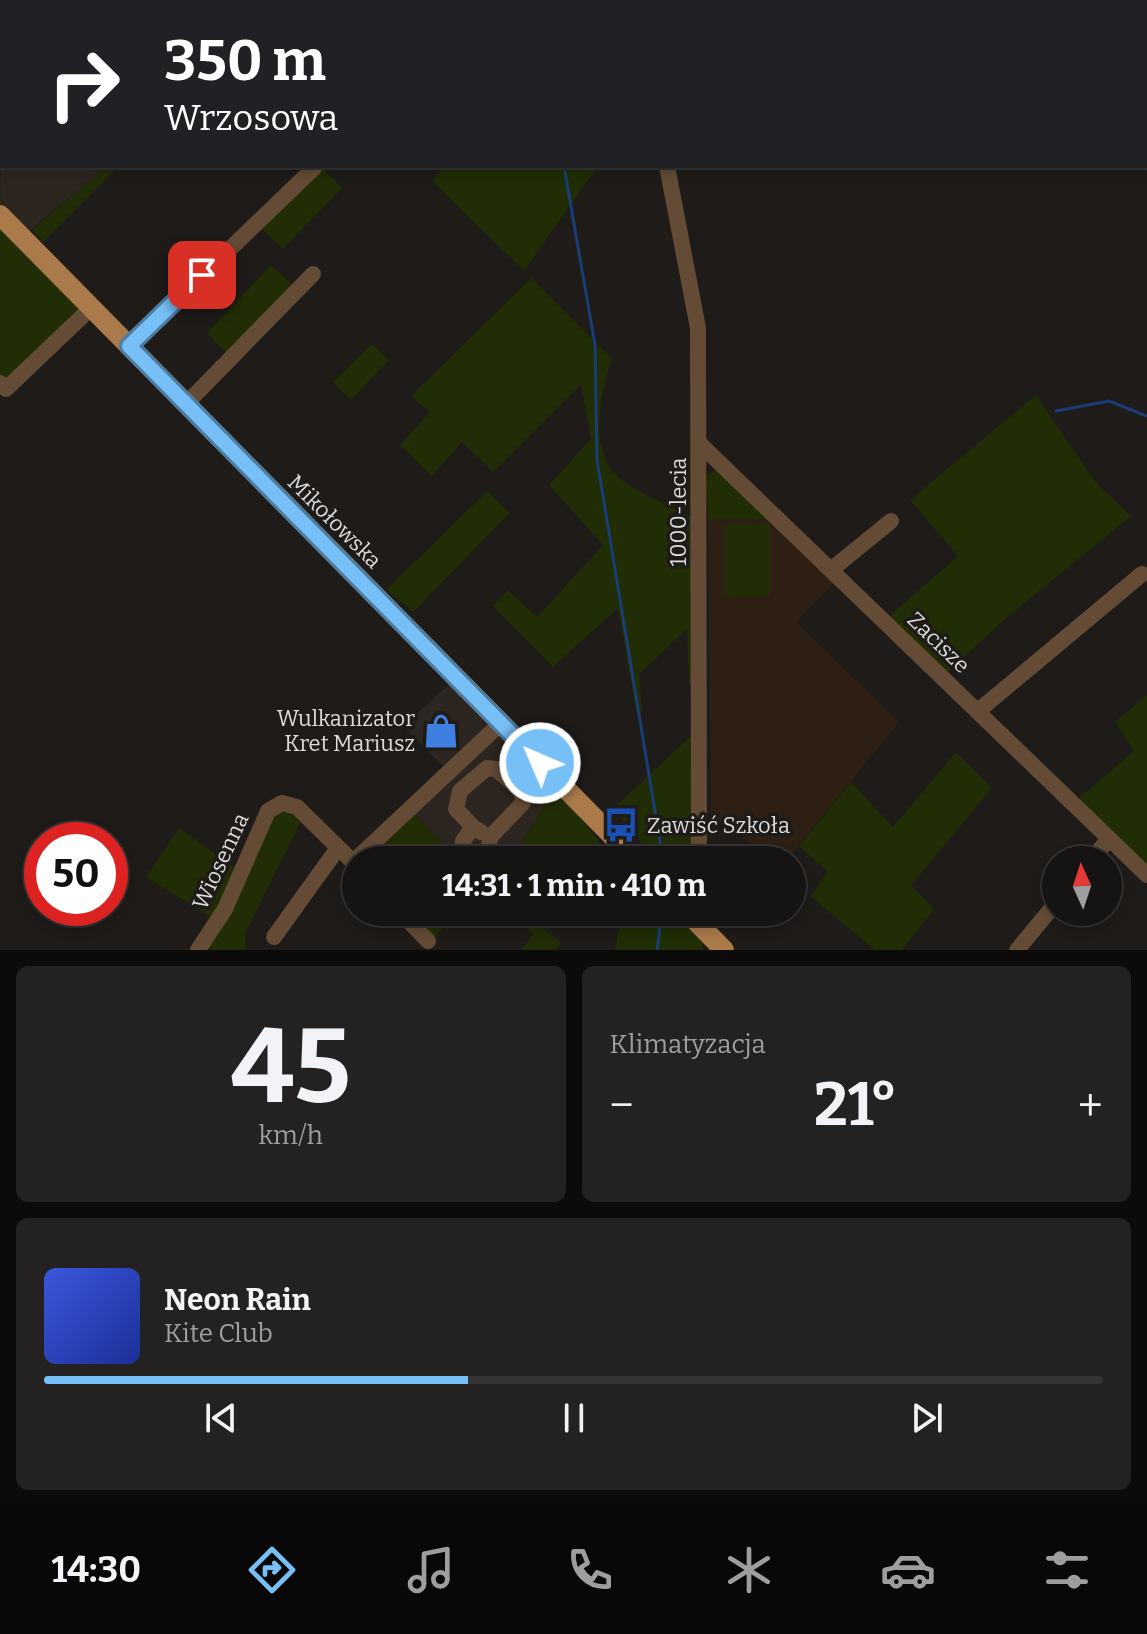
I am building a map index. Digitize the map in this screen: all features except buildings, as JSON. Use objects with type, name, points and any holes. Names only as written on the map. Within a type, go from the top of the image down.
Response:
[{"type":"main road","name":"Mikołowska","points":[[0,215],[622,846]]},
{"type":"main road","points":[[703,926],[724,950]]},
{"type":"street","points":[[129,346],[314,168]]},
{"type":"street","name":"1000-lecia","points":[[667,168],[698,328],[699,846]]},
{"type":"street","points":[[186,404],[313,274]]},
{"type":"street","points":[[0,383],[6,389],[91,308]]},
{"type":"street","name":"Zacisze","points":[[699,443],[1147,875]]},
{"type":"street","points":[[832,569],[891,521]]},
{"type":"street","points":[[978,711],[1142,574]]},
{"type":"street","name":"Wiosenna","points":[[373,846],[501,723]]},
{"type":"street","points":[[516,786],[540,763]]},
{"type":"street","points":[[489,846],[490,837],[523,803],[523,795],[516,786],[496,769],[482,770],[455,801],[456,809],[473,827],[490,837]]},
{"type":"street","name":"Wiosenna","points":[[198,950],[225,909],[268,811],[282,803],[297,807],[342,852]]},
{"type":"street","points":[[461,846],[473,827]]},
{"type":"street","points":[[1103,846],[1109,839]]},
{"type":"street","points":[[274,937],[338,848]]},
{"type":"street","points":[[1017,950],[1042,920]]},
{"type":"street","points":[[414,926],[428,941]]},
{"type":"shaded area","points":[[0,168],[102,170],[26,234],[0,206]]},
{"type":"shaded area","points":[[708,519],[774,520],[836,581],[796,622],[899,722],[798,846],[754,846],[711,815]]},
{"type":"shaded area","points":[[450,684],[494,725],[446,769],[402,726]]},
{"type":"shaded area","points":[[498,731],[556,789],[519,846],[445,846],[413,813]]},
{"type":"green space","points":[[100,168],[117,168],[43,242],[32,230],[102,170]]},
{"type":"green space","points":[[318,168],[322,168],[342,188],[283,249],[260,227]]},
{"type":"green space","points":[[442,168],[597,168],[524,271],[432,181]]},
{"type":"green space","points":[[0,229],[83,311],[9,386],[0,377]]},
{"type":"green space","points":[[271,265],[302,293],[232,359],[207,333]]},
{"type":"green space","points":[[531,278],[612,359],[599,423],[600,440],[611,469],[639,491],[693,518],[695,682],[689,685],[687,629],[639,674],[642,713],[637,716],[618,608],[553,667],[493,606],[508,590],[537,617],[603,545],[549,485],[591,439],[581,384],[493,472],[462,442],[432,476],[400,445],[430,412],[411,396]]},
{"type":"green space","points":[[372,344],[389,360],[351,400],[333,382]]},
{"type":"green space","points":[[1036,395],[1094,480],[1131,516],[1005,619],[948,672],[888,617],[958,556],[910,500]]},
{"type":"green space","points":[[715,470],[724,471],[774,520],[708,519],[706,477]]},
{"type":"green space","points":[[487,491],[510,513],[413,612],[386,590]]},
{"type":"green space","points":[[725,524],[770,524],[770,596],[725,596]]},
{"type":"green space","points":[[1147,695],[1147,864],[1078,799],[1134,751],[1115,722]]},
{"type":"green space","points":[[697,730],[694,846],[644,846],[613,809]]},
{"type":"green space","points":[[956,752],[992,788],[911,885],[934,909],[902,950],[875,950],[811,897],[827,871],[806,852],[806,846],[799,846],[851,782],[893,827]]},
{"type":"green space","points":[[556,789],[600,842],[597,846],[519,846]]},
{"type":"green space","points":[[280,806],[302,819],[245,934],[246,950],[202,950],[270,813]]},
{"type":"green space","points":[[413,813],[445,846],[379,846]]},
{"type":"green space","points":[[179,828],[238,870],[216,920],[146,877]]},
{"type":"green space","points":[[419,926],[444,926],[433,941]]},
{"type":"green space","points":[[525,926],[545,926],[543,929],[561,942],[556,950],[522,950],[533,934]]},
{"type":"green space","points":[[619,926],[688,926],[703,941],[702,950],[615,950]]},
{"type":"waterway","points":[[564,168],[595,345],[597,460],[661,846]]},
{"type":"waterway","points":[[1056,411],[1109,401],[1147,416]]},
{"type":"waterway","points":[[657,950],[660,926]]},
{"type":"place","name":"Wulkanizator Kret Mariusz","points":[[441,731]]},
{"type":"place","name":"Zawiść Szkoła","points":[[621,825]]},
{"type":"route","points":[[202,275],[129,346],[540,763]]}]
